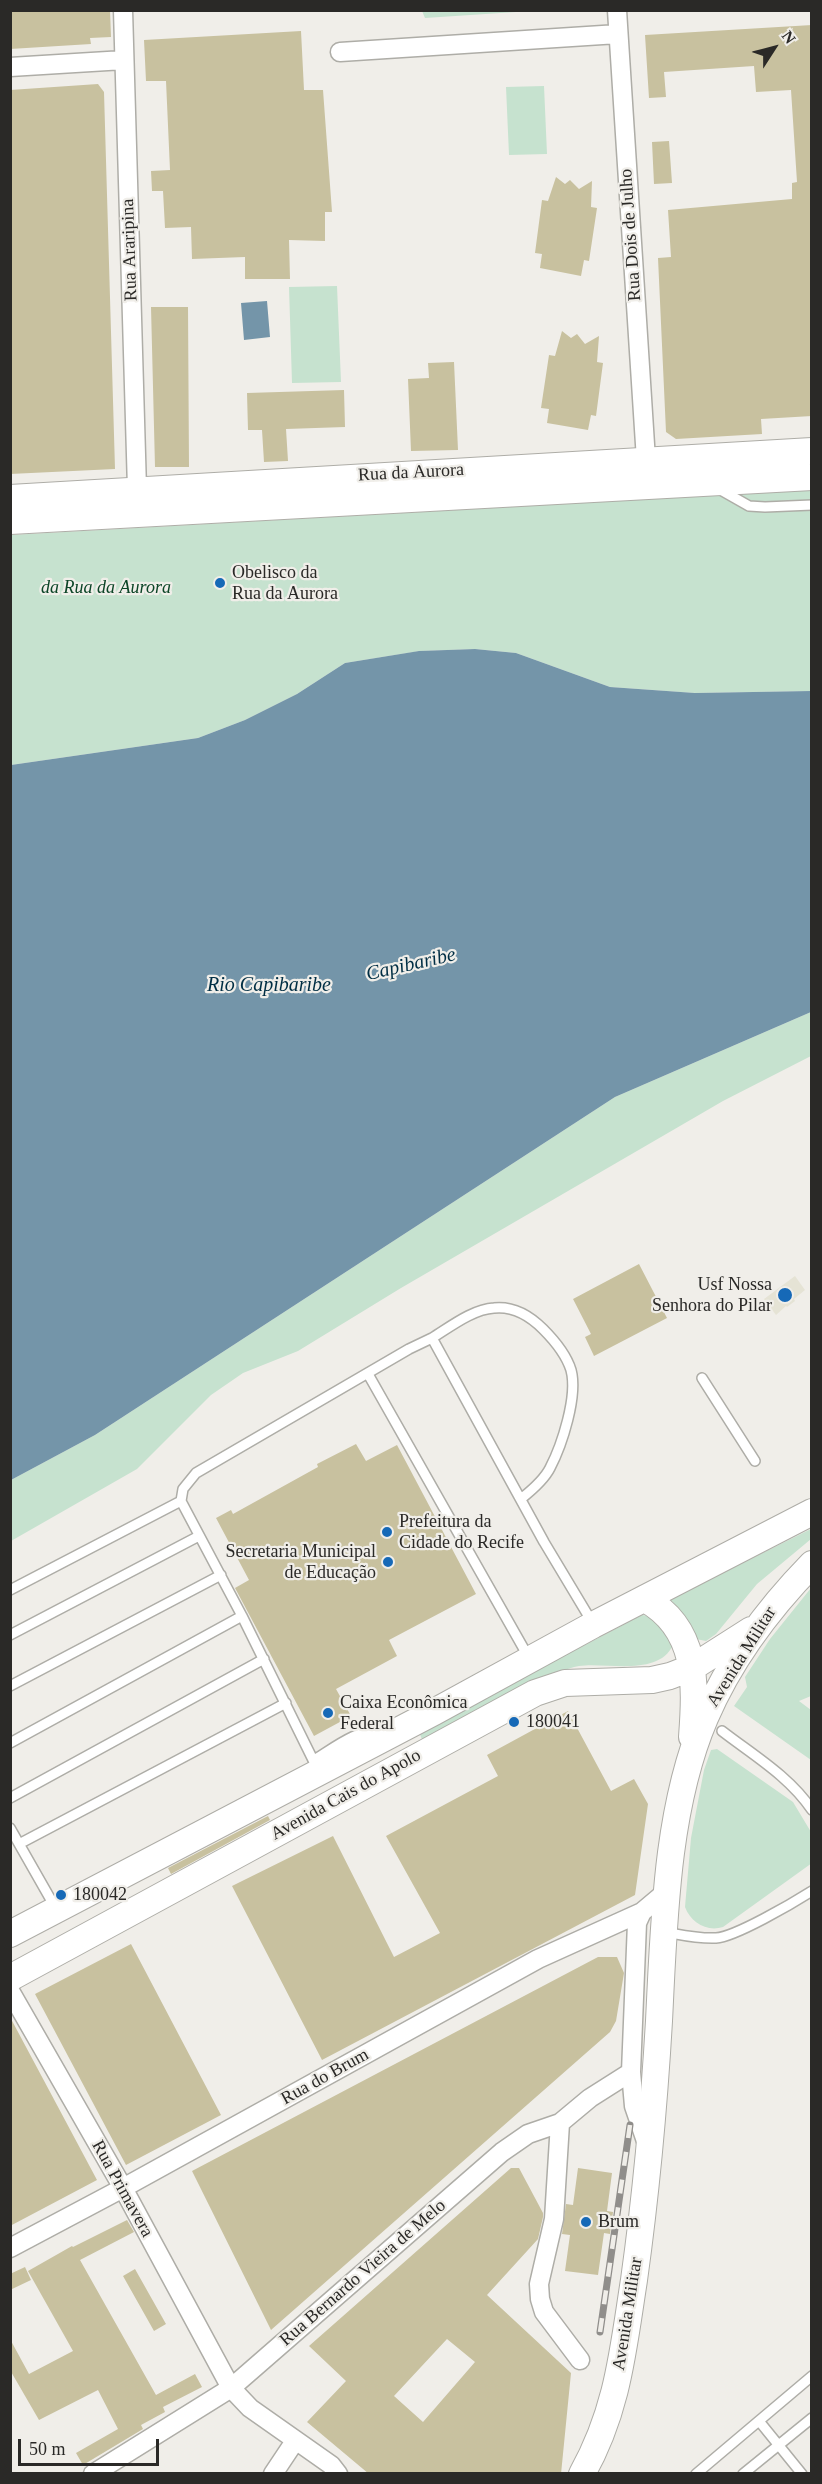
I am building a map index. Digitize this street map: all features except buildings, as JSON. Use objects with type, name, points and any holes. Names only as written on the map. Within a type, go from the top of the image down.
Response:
[{"type":"main road","name":"Rua da Aurora","points":[[10,498],[812,451]]},
{"type":"main road","name":"Rua da Aurora","points":[[10,521],[812,477]]},
{"type":"main road","points":[[645,1599],[812,1512]]},
{"type":"main road","name":"Avenida Militar","points":[[690,1761],[705,1718],[728,1672],[758,1624],[812,1564]]},
{"type":"main road","name":"Avenida Cais do Apolo","points":[[10,1934],[316,1766],[394,1733],[529,1658],[645,1599]]},
{"type":"main road","name":"Avenida Militar","points":[[582,2474],[604,2431],[620,2371],[642,2224],[656,2070],[667,1891],[676,1828],[690,1761],[694,1715],[693,1667],[682,1635],[660,1608],[645,1599]]},
{"type":"main road","name":"Avenida Cais do Apolo","points":[[10,1978],[535,1693],[565,1683],[652,1680],[693,1667],[758,1624]]},
{"type":"street","name":"Rua Araripina","points":[[123,10],[137,489]]},
{"type":"street","name":"Rua Dois de Julho","points":[[617,10],[646,460]]},
{"type":"street","points":[[340,52],[618,34]]},
{"type":"street","points":[[10,67],[124,60]]},
{"type":"street","points":[[642,1912],[667,1891]]},
{"type":"street","name":"Avenida Militar","points":[[642,1912],[637,1923],[631,2072],[634,2106],[649,2147]]},
{"type":"street","name":"Rua do Brum","points":[[10,2248],[538,1959],[642,1912]]},
{"type":"street","name":"Rua Primavera","points":[[10,1991],[123,2188],[231,2388],[250,2408],[331,2465],[338,2474]]},
{"type":"street","name":"Rua Bernardo Vieira de Melo","points":[[93,2474],[231,2388],[502,2152],[528,2133],[560,2123],[590,2098],[631,2072]]},
{"type":"street","points":[[560,2123],[554,2219],[539,2284],[540,2299],[544,2312],[580,2360]]},
{"type":"street","points":[[273,2474],[295,2441]]},
{"type":"lane","points":[[707,481],[749,506],[812,505]]},
{"type":"lane","points":[[316,1766],[264,1659],[181,1501],[183,1489],[196,1473],[432,1338],[479,1312],[494,1308],[514,1310],[534,1319],[566,1357],[572,1373],[572,1401],[550,1470],[522,1498]]},
{"type":"lane","points":[[432,1338],[522,1498],[544,1542],[593,1624]]},
{"type":"lane","points":[[368,1374],[529,1658]]},
{"type":"lane","points":[[702,1378],[755,1461]]},
{"type":"lane","points":[[10,1590],[181,1501]]},
{"type":"lane","points":[[10,1635],[200,1536]]},
{"type":"lane","points":[[10,1686],[221,1575]]},
{"type":"lane","points":[[10,1743],[242,1616]]},
{"type":"lane","points":[[10,1798],[264,1659]]},
{"type":"lane","points":[[20,1844],[286,1704]]},
{"type":"lane","points":[[722,1731],[779,1773],[803,1797],[812,1810]]},
{"type":"lane","points":[[10,1828],[57,1909]]},
{"type":"lane","points":[[663,1931],[688,1937],[718,1938],[761,1920],[812,1891]]},
{"type":"lane","points":[[696,2474],[812,2376]]},
{"type":"lane","points":[[743,2474],[812,2418]]},
{"type":"lane","points":[[759,2421],[802,2474]]},
{"type":"shaded area","name":"Usf Nossa Senhora do Pilar","points":[[795,1276],[805,1290],[794,1299],[795,1301],[776,1315],[764,1299]]},
{"type":"green space","points":[[422,11],[531,11],[425,18]]},
{"type":"green space","points":[[544,86],[547,154],[509,155],[506,87]]},
{"type":"green space","points":[[337,286],[341,382],[292,383],[289,287]]},
{"type":"green space","name":"da Rua da Aurora","points":[[811,490],[811,691],[695,693],[610,687],[516,653],[475,649],[420,651],[345,663],[297,694],[245,720],[198,738],[11,765],[11,535]]},
{"type":"green space","points":[[811,1012],[811,1056],[723,1101],[401,1288],[298,1351],[243,1373],[211,1395],[137,1469],[11,1541],[11,1480],[95,1435],[615,1097]]},
{"type":"green space","points":[[811,1529],[811,1539],[757,1584],[716,1634],[706,1641],[696,1639],[686,1619],[670,1599]]},
{"type":"green space","points":[[811,1588],[811,1696],[799,1701],[811,1710],[811,1760],[734,1706],[747,1687],[745,1677],[770,1639]]},
{"type":"green space","points":[[642,1615],[656,1617],[673,1645],[666,1655],[656,1661],[644,1665],[590,1665],[569,1668],[481,1710],[423,1742],[419,1732]]},
{"type":"green space","points":[[717,1749],[793,1802],[811,1832],[812,1863],[723,1927],[711,1928],[695,1922],[685,1907],[691,1838],[704,1770],[711,1750]]},
{"type":"water","points":[[267,301],[270,337],[244,340],[241,303]]},
{"type":"water","name":"Rio Capibaribe","points":[[475,649],[516,653],[610,687],[695,693],[811,691],[811,1012],[615,1097],[95,1435],[11,1480],[11,765],[198,738],[245,720],[297,694],[345,663],[419,651]]},
{"type":"railway","points":[[600,2332],[630,2125]]},
{"type":"place","name":"Obelisco da Rua da Aurora","points":[[220,583]]},
{"type":"place","name":"Usf Nossa Senhora do Pilar","points":[[785,1295]]},
{"type":"place","name":"Prefeitura da Cidade do Recife","points":[[387,1532]]},
{"type":"place","name":"Secretaria Municipal de Educação","points":[[388,1562]]},
{"type":"place","name":"Caixa Econômica Federal","points":[[328,1713]]},
{"type":"place","name":"180041","points":[[514,1722]]},
{"type":"place","name":"180042","points":[[61,1895]]},
{"type":"place","name":"Brum","points":[[586,2222]]},
{"type":"water label","name":"Capibaribe","points":[[411,965]]}]
